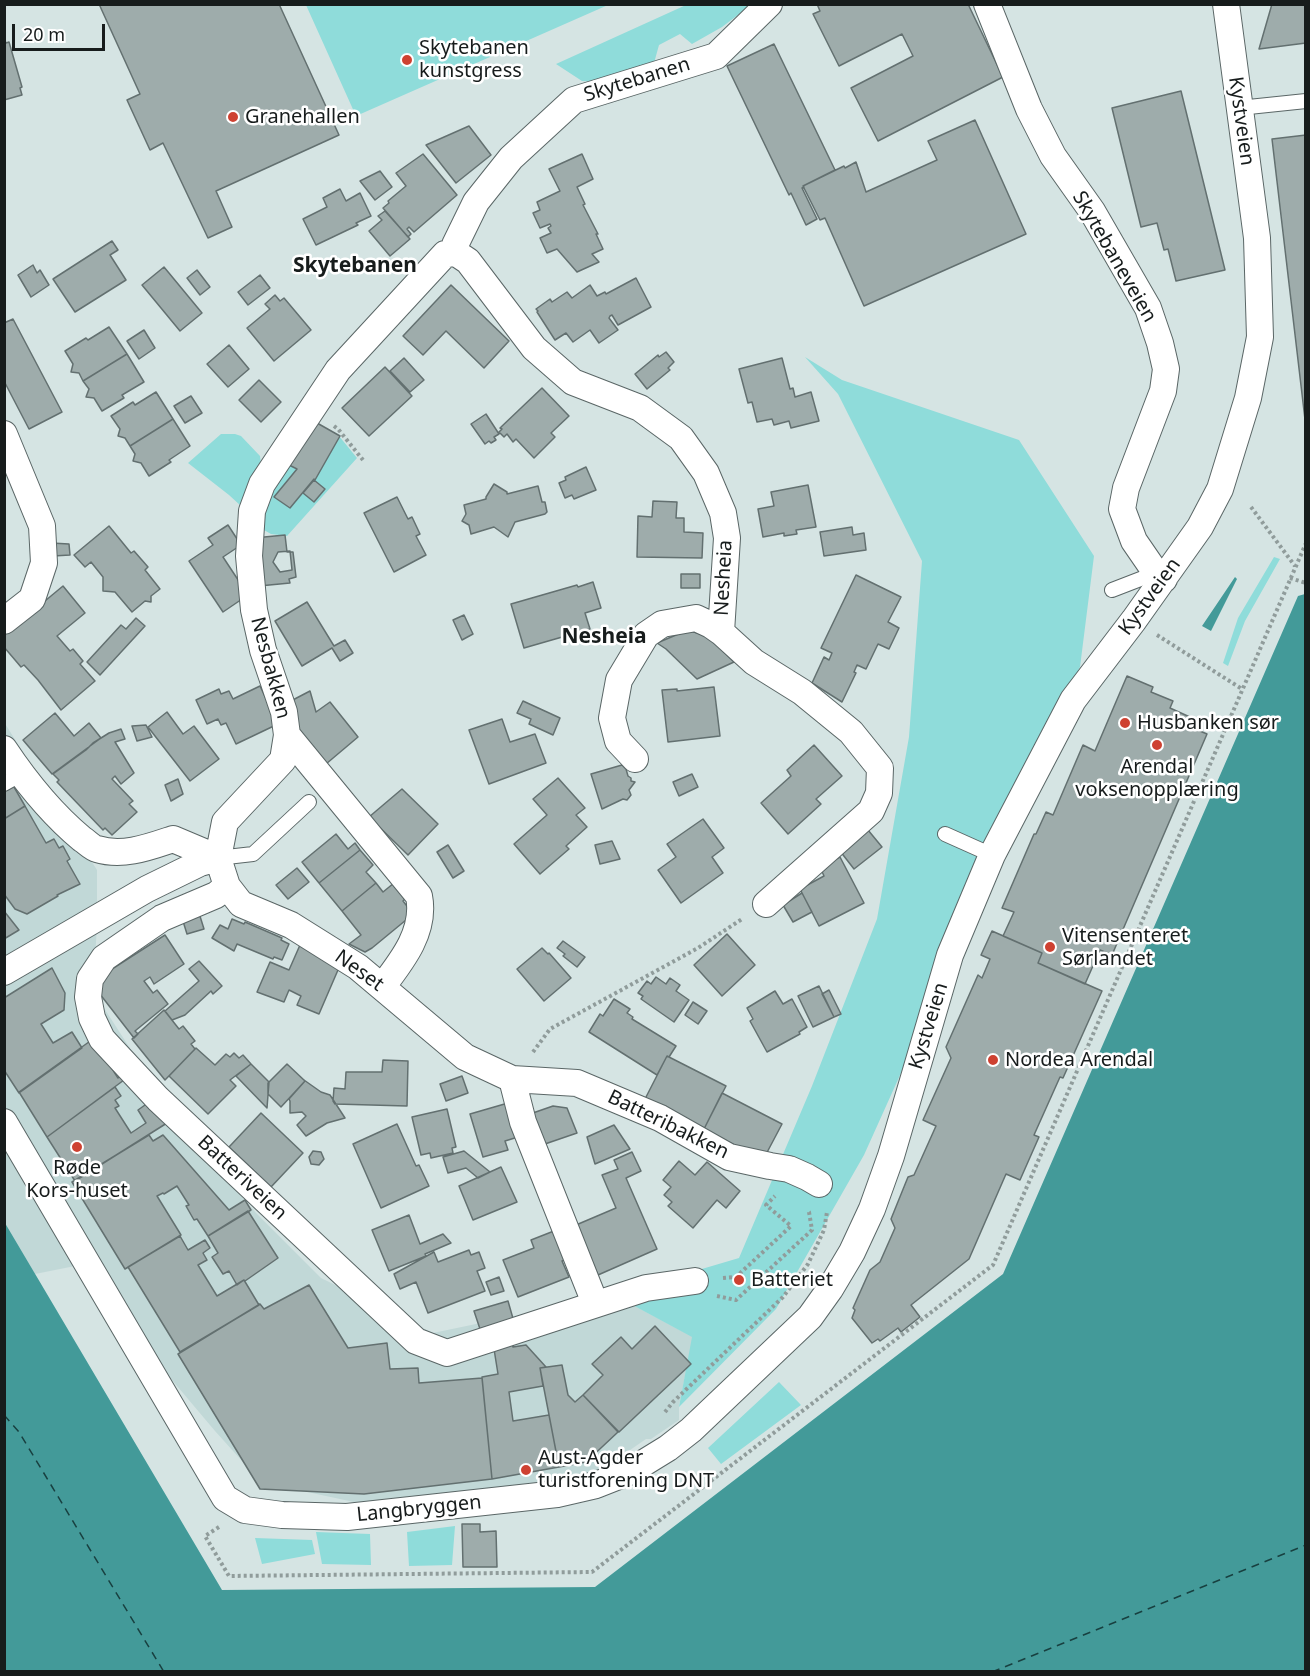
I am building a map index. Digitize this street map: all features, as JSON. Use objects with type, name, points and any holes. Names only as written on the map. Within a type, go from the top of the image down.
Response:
[{"type":"street","name":"Skytebanen","points":[[456,253],[455,245],[476,202],[511,158],[574,100],[716,56],[769,4]]},
{"type":"street","name":"Skytebaneveien","points":[[987,4],[1029,109],[1053,156],[1092,211],[1148,308],[1160,343],[1166,369],[1163,392],[1126,488],[1122,509],[1134,541],[1160,576]]},
{"type":"street","name":"Kystveien","points":[[891,1156],[950,955],[992,855],[1073,700],[1160,576],[1200,527],[1220,489],[1248,398],[1260,337],[1257,238],[1226,4]]},
{"type":"street","name":"Nesbakken","points":[[218,858],[225,822],[283,760],[287,735],[284,712],[263,650],[254,610],[249,556],[252,511],[262,484],[338,370],[445,254],[456,253]]},
{"type":"street","name":"Nesheia","points":[[456,253],[468,261],[534,348],[573,382],[640,408],[681,438],[706,473],[723,513],[727,538],[721,632],[754,662],[802,692],[851,732],[880,768],[879,792],[871,811],[766,904]]},
{"type":"street","points":[[4,434],[42,526],[44,562],[32,599],[4,621]]},
{"type":"street","points":[[635,759],[618,741],[612,718],[619,680],[646,635],[662,624],[696,618],[721,632]]},
{"type":"street","points":[[287,735],[419,896],[421,908],[414,938],[402,962],[382,987]]},
{"type":"street","points":[[4,748],[13,779],[95,849],[118,852],[144,849],[173,838],[218,858]]},
{"type":"street","points":[[4,972],[147,889],[200,863],[218,858]]},
{"type":"street","name":"Neset","points":[[218,858],[227,886],[241,904],[291,925],[358,967],[465,1057],[512,1079]]},
{"type":"street","name":"Batteriveien","points":[[227,886],[216,895],[162,918],[104,958],[90,979],[87,997],[92,1018],[102,1038],[158,1099],[416,1341],[447,1353],[646,1288],[701,1288]]},
{"type":"street","points":[[512,1079],[522,1122],[595,1303]]},
{"type":"street","name":"Batteribakken","points":[[512,1079],[577,1083],[660,1118],[729,1157],[789,1169],[819,1184]]},
{"type":"street","name":"Langbryggen","points":[[4,1122],[225,1498],[245,1510],[293,1515],[347,1517],[557,1494],[596,1485],[629,1472],[668,1448],[691,1430],[810,1317],[852,1252],[872,1209],[891,1156]]},
{"type":"lane","points":[[1239,108],[1305,101]]},
{"type":"lane","points":[[1112,590],[1160,576]]},
{"type":"lane","points":[[218,858],[253,854],[309,802]]},
{"type":"lane","points":[[945,834],[992,855]]},
{"type":"path","points":[[310,412],[338,429],[363,460]]},
{"type":"path","points":[[1251,507],[1295,566]]},
{"type":"path","points":[[1290,578],[1305,583]]},
{"type":"path","points":[[512,1079],[550,1029],[698,948],[766,904]]},
{"type":"path","points":[[660,1419],[673,1402],[783,1298],[808,1264],[824,1230],[828,1205],[819,1184]]},
{"type":"path","points":[[701,1288],[736,1277],[791,1226],[766,1205]]},
{"type":"path","points":[[701,1288],[736,1300],[812,1230],[809,1212],[802,1207]]},
{"type":"shaded area","name":"Skytebanen kunstgress","points":[[306,5],[608,5],[356,116]]},
{"type":"shaded area","points":[[686,5],[751,5],[722,27],[692,44],[680,34],[659,45],[654,63],[600,82],[582,81],[556,64]]},
{"type":"shaded area","points":[[805,357],[842,380],[1019,440],[1094,556],[1080,667],[997,826],[937,993],[864,1155],[776,1309],[679,1407],[692,1337],[614,1295],[739,1258],[812,1086],[877,919],[909,737],[922,561],[838,394]]},
{"type":"shaded area","points":[[221,434],[241,436],[260,456],[262,472],[241,506],[188,463]]},
{"type":"shaded area","points":[[339,436],[357,458],[287,536],[271,534],[255,525],[285,463],[297,469]]},
{"type":"shaded area","points":[[1274,557],[1280,559],[1245,621],[1228,666],[1223,663],[1238,618]]},
{"type":"shaded area","points":[[1235,577],[1237,579],[1211,631],[1202,626]]},
{"type":"shaded area","points":[[1305,594],[1305,1671],[5,1671],[5,1223],[222,1590],[595,1587],[1003,1274],[1298,596]]},
{"type":"shaded area","points":[[4,722],[97,870],[97,926],[93,991],[186,1135],[256,1213],[321,1278],[433,1333],[614,1295],[693,1337],[679,1406],[679,1420],[651,1439],[646,1439],[572,1490],[391,1510],[261,1482],[145,1348],[80,1265],[35,1274],[5,1223]]},
{"type":"shaded area","points":[[779,1382],[801,1405],[721,1464],[708,1448]]},
{"type":"shaded area","points":[[455,1526],[452,1565],[409,1566],[407,1532]]},
{"type":"shaded area","points":[[316,1532],[370,1534],[371,1565],[322,1564]]},
{"type":"shaded area","points":[[255,1538],[312,1540],[315,1554],[262,1564]]},
{"type":"building","name":"Granehallen","points":[[99,4],[279,4],[339,135],[216,191],[232,227],[208,238],[163,143],[150,150],[127,100],[140,94]]},
{"type":"building","points":[[817,4],[968,4],[1003,77],[878,141],[851,88],[913,56],[902,34],[839,66],[813,14],[820,11]]},
{"type":"building","points":[[1272,4],[1306,4],[1306,43],[1259,49]]},
{"type":"building","points":[[4,38],[6,43],[9,42],[22,87],[20,88],[22,95],[4,100]]},
{"type":"building","points":[[774,44],[835,170],[803,186],[817,219],[806,225],[791,193],[789,195],[727,66]]},
{"type":"building","points":[[1181,91],[1225,270],[1176,281],[1168,249],[1164,250],[1157,223],[1141,227],[1112,108]]},
{"type":"building","points":[[975,120],[1026,234],[864,306],[825,218],[820,220],[803,186],[856,162],[866,192],[937,160],[928,141]]},
{"type":"building","points":[[469,126],[491,155],[456,183],[426,145]]},
{"type":"building","points":[[1306,135],[1306,428],[1272,139]]},
{"type":"building","points":[[423,154],[457,195],[414,232],[409,227],[407,229],[411,234],[408,237],[383,208],[406,186],[396,173]]},
{"type":"building","points":[[582,154],[593,179],[577,187],[603,249],[592,254],[599,262],[577,272],[557,249],[547,253],[540,238],[551,233],[548,228],[551,226],[550,224],[540,228],[533,213],[540,210],[537,202],[560,191],[549,169]]},
{"type":"building","points":[[380,171],[392,187],[375,200],[360,181]]},
{"type":"building","points":[[340,189],[346,201],[360,193],[371,216],[356,223],[358,225],[316,245],[303,219],[327,207],[323,198]]},
{"type":"building","points":[[385,211],[410,239],[390,256],[369,231],[382,220],[378,216]]},
{"type":"building","points":[[112,241],[118,250],[110,255],[126,280],[75,312],[53,279]]},
{"type":"building","points":[[33,265],[37,273],[40,270],[49,285],[31,297],[18,275]]},
{"type":"building","points":[[164,267],[202,313],[180,331],[142,285]]},
{"type":"building","points":[[197,270],[210,287],[200,295],[187,278]]},
{"type":"building","points":[[260,275],[270,288],[248,305],[238,292]]},
{"type":"building","points":[[636,278],[651,307],[618,325],[612,315],[610,316],[609,318],[618,330],[599,343],[590,330],[573,342],[566,333],[555,340],[536,309],[550,299],[552,302],[567,292],[572,298],[590,285],[597,296],[605,292],[606,294]]},
{"type":"building","points":[[451,285],[509,341],[484,368],[446,331],[423,355],[403,336]]},
{"type":"building","points":[[275,295],[280,301],[284,298],[311,330],[274,361],[247,328],[270,309],[265,304]]},
{"type":"building","points":[[13,319],[62,412],[29,429],[4,381],[4,323]]},
{"type":"building","points":[[109,327],[127,354],[83,381],[79,373],[71,372],[73,364],[65,351]]},
{"type":"building","points":[[144,330],[155,348],[139,359],[127,341]]},
{"type":"building","points":[[229,345],[249,369],[228,387],[207,364]]},
{"type":"building","points":[[666,352],[674,362],[668,368],[670,370],[647,389],[635,374],[658,355],[659,357]]},
{"type":"building","points":[[127,354],[144,382],[122,395],[124,398],[102,411],[94,398],[86,397],[89,389],[83,381]]},
{"type":"building","points":[[404,358],[424,380],[410,392],[390,371]]},
{"type":"building","points":[[782,358],[790,389],[793,388],[795,397],[811,392],[819,421],[791,428],[789,421],[774,425],[772,419],[757,422],[752,402],[748,403],[739,369]]},
{"type":"building","points":[[385,367],[412,396],[369,436],[342,408]]},
{"type":"building","points":[[259,380],[281,402],[261,422],[239,400]]},
{"type":"building","points":[[542,388],[569,416],[551,433],[555,437],[534,458],[516,439],[513,442],[507,434],[504,437],[499,432],[502,429],[500,428]]},
{"type":"building","points":[[156,392],[173,419],[130,446],[125,438],[118,436],[120,429],[111,416],[133,402],[135,405]]},
{"type":"building","points":[[191,396],[202,413],[185,423],[174,406]]},
{"type":"building","points":[[486,414],[499,434],[494,437],[496,440],[485,444],[471,424]]},
{"type":"building","points":[[173,419],[190,446],[149,476],[141,463],[133,461],[135,454],[130,446]]},
{"type":"building","points":[[310,419],[340,436],[315,480],[290,508],[274,497],[297,469],[285,463]]},
{"type":"building","points":[[586,467],[596,490],[574,499],[572,495],[565,498],[559,483],[566,480],[565,477]]},
{"type":"building","points":[[314,480],[325,489],[314,502],[303,493]]},
{"type":"building","points":[[494,484],[507,494],[538,486],[547,512],[515,522],[508,537],[494,527],[471,534],[469,525],[462,521],[466,514],[464,505],[486,499]]},
{"type":"building","points":[[808,485],[816,527],[796,530],[797,534],[784,536],[784,533],[763,537],[758,509],[774,506],[771,492]]},
{"type":"building","points":[[397,497],[408,519],[412,517],[420,534],[416,536],[426,555],[394,572],[364,513]]},
{"type":"building","points":[[653,501],[677,502],[676,518],[684,518],[684,532],[703,533],[702,558],[637,557],[638,516],[652,517]]},
{"type":"building","points":[[228,525],[241,545],[223,557],[248,595],[223,612],[189,561],[213,545],[208,538]]},
{"type":"building","points":[[109,526],[131,553],[134,551],[148,567],[145,570],[160,589],[151,596],[151,602],[145,601],[132,612],[115,592],[103,591],[103,577],[91,562],[85,567],[74,555]]},
{"type":"building","points":[[852,527],[853,535],[864,533],[866,550],[824,556],[820,532]]},
{"type":"building","points":[[285,535],[287,552],[293,552],[296,577],[289,579],[290,583],[259,586],[254,538]]},
{"type":"building","points":[[51,543],[69,544],[70,555],[53,556]]},
{"type":"building","points":[[290,551],[292,570],[280,572],[273,562],[278,552]]},
{"type":"building","points":[[681,574],[700,574],[700,588],[681,588]]},
{"type":"building","points":[[856,575],[901,597],[888,622],[899,628],[889,649],[878,644],[866,669],[857,665],[854,672],[856,673],[842,702],[812,683],[824,657],[829,660],[832,653],[821,648]]},
{"type":"building","points":[[593,582],[601,608],[585,613],[590,629],[524,648],[511,604]]},
{"type":"building","points":[[63,586],[85,613],[57,636],[70,651],[73,649],[83,661],[80,664],[95,681],[61,710],[38,680],[24,665],[21,667],[4,647],[4,635]]},
{"type":"building","points":[[307,602],[334,646],[345,640],[353,653],[340,661],[332,648],[302,666],[275,621]]},
{"type":"building","points":[[464,615],[473,634],[462,640],[453,620]]},
{"type":"building","points":[[136,618],[145,626],[100,675],[87,662],[121,625],[126,629]]},
{"type":"building","points":[[688,630],[709,637],[734,662],[697,679],[657,643]]},
{"type":"building","points":[[1127,676],[1153,687],[1151,692],[1173,701],[1170,708],[1192,718],[1188,726],[1207,734],[1112,955],[1100,950],[1085,984],[1038,963],[1042,953],[1003,936],[1014,912],[1002,908],[1046,812],[1053,815],[1083,745],[1095,751]]},
{"type":"building","points":[[260,686],[278,724],[236,744],[226,723],[221,725],[218,719],[207,724],[196,700],[219,689],[221,694],[229,691],[233,699]]},
{"type":"building","points":[[714,687],[720,736],[668,742],[662,690],[677,689],[677,691]]},
{"type":"building","points":[[310,691],[316,712],[330,702],[358,737],[326,764],[297,728],[287,703]]},
{"type":"building","points":[[523,701],[560,718],[553,735],[529,724],[531,719],[517,713]]},
{"type":"building","points":[[167,712],[183,734],[194,726],[219,759],[190,781],[148,727]]},
{"type":"building","points":[[55,713],[74,736],[89,723],[101,738],[52,774],[23,740]]},
{"type":"building","points":[[502,719],[510,742],[535,734],[546,763],[489,784],[469,730]]},
{"type":"building","points":[[146,725],[152,737],[137,741],[132,726]]},
{"type":"building","points":[[121,729],[125,739],[115,742],[134,773],[121,784],[115,776],[112,779],[133,801],[129,804],[137,812],[112,835],[105,828],[103,830],[57,782],[59,780],[53,774],[93,743]]},
{"type":"building","points":[[814,745],[842,776],[816,799],[821,804],[788,834],[761,803],[791,776],[787,770]]},
{"type":"building","points":[[622,765],[631,781],[635,782],[629,790],[631,795],[627,800],[623,799],[602,809],[591,774]]},
{"type":"building","points":[[4,769],[19,786],[14,787],[25,806],[4,819]]},
{"type":"building","points":[[692,774],[698,787],[679,796],[673,782]]},
{"type":"building","points":[[558,778],[585,808],[576,815],[587,827],[566,846],[569,849],[540,874],[514,844],[547,815],[533,799]]},
{"type":"building","points":[[178,779],[183,794],[171,801],[165,785]]},
{"type":"building","points":[[402,789],[438,824],[408,855],[369,817]]},
{"type":"building","points":[[25,806],[46,843],[54,839],[59,848],[63,846],[70,859],[67,861],[80,884],[27,914],[15,909],[4,894],[4,819]]},
{"type":"building","points":[[703,819],[724,848],[712,857],[723,873],[681,903],[658,870],[676,857],[667,844]]},
{"type":"building","points":[[868,830],[882,847],[854,869],[840,851]]},
{"type":"building","points":[[336,834],[348,849],[355,843],[360,850],[319,883],[302,862]]},
{"type":"building","points":[[612,841],[620,859],[600,864],[595,845]]},
{"type":"building","points":[[448,845],[464,871],[453,878],[437,852]]},
{"type":"building","points":[[360,850],[373,865],[366,872],[376,883],[342,911],[319,883]]},
{"type":"building","points":[[840,857],[864,903],[819,926],[800,889],[824,876],[820,867]]},
{"type":"building","points":[[297,868],[309,882],[288,899],[276,885]]},
{"type":"building","points":[[376,883],[383,892],[394,883],[406,898],[403,901],[410,910],[406,920],[365,952],[349,944],[361,935],[342,911]]},
{"type":"building","points":[[802,893],[812,912],[793,922],[783,905]]},
{"type":"building","points":[[4,911],[19,930],[4,939]]},
{"type":"building","points":[[199,913],[204,929],[187,934],[182,918]]},
{"type":"building","points":[[232,919],[244,924],[245,922],[282,938],[281,940],[289,944],[282,960],[274,957],[273,959],[237,944],[234,951],[212,938],[220,925],[228,929]]},
{"type":"building","points":[[992,931],[1042,953],[1038,963],[1102,991],[1063,1078],[1060,1077],[1034,1135],[1039,1137],[1020,1180],[1006,1174],[969,1259],[911,1305],[920,1317],[901,1332],[898,1328],[880,1341],[878,1339],[872,1343],[852,1318],[855,1310],[853,1308],[870,1270],[880,1262],[895,1228],[891,1219],[908,1177],[914,1175],[936,1126],[923,1120],[951,1058],[946,1047],[978,975],[982,978],[990,959],[981,955]]},
{"type":"building","points":[[727,934],[755,965],[722,996],[694,965]]},
{"type":"building","points":[[165,935],[184,964],[154,984],[150,977],[144,981],[153,993],[157,990],[168,1004],[135,1031],[138,1034],[134,1038],[96,989],[98,978]]},
{"type":"building","points":[[563,941],[585,957],[577,967],[557,948]]},
{"type":"building","points":[[300,945],[341,963],[319,1014],[297,1005],[301,996],[289,990],[284,1002],[257,992],[270,962],[289,970]]},
{"type":"building","points":[[542,948],[571,978],[544,1001],[517,969]]},
{"type":"building","points":[[199,961],[222,986],[213,994],[211,991],[185,1015],[172,1020],[165,1011],[199,981],[189,969]]},
{"type":"building","points":[[52,968],[65,993],[64,1010],[41,1024],[53,1043],[72,1032],[82,1048],[19,1093],[4,1070],[4,998]]},
{"type":"building","points":[[656,977],[666,984],[670,978],[680,985],[676,991],[689,1000],[674,1022],[641,999],[643,996],[638,993],[647,981],[651,984]]},
{"type":"building","points":[[819,986],[834,1017],[813,1027],[798,996]]},
{"type":"building","points":[[829,990],[841,1014],[834,1017],[822,994]]},
{"type":"building","points":[[775,991],[783,1004],[792,999],[807,1027],[799,1032],[800,1034],[767,1052],[750,1021],[753,1019],[747,1008]]},
{"type":"building","points":[[614,999],[630,1009],[627,1013],[633,1017],[632,1019],[676,1046],[669,1057],[667,1056],[657,1075],[589,1032],[600,1014],[603,1016]]},
{"type":"building","points":[[693,1002],[707,1011],[698,1024],[685,1015]]},
{"type":"building","points":[[164,1010],[179,1029],[183,1026],[195,1041],[191,1044],[195,1049],[165,1080],[132,1039]]},
{"type":"building","points":[[93,1039],[118,1078],[121,1076],[124,1080],[47,1137],[19,1092]]},
{"type":"building","points":[[196,1048],[215,1065],[226,1054],[230,1057],[234,1053],[239,1058],[243,1055],[251,1064],[230,1080],[236,1086],[208,1114],[169,1076]]},
{"type":"building","points":[[667,1056],[726,1086],[704,1129],[645,1099]]},
{"type":"building","points":[[383,1060],[408,1061],[407,1106],[335,1104],[333,1101],[334,1088],[345,1089],[346,1072],[382,1072]]},
{"type":"building","points":[[251,1064],[269,1082],[267,1108],[236,1076]]},
{"type":"building","points":[[287,1064],[305,1081],[281,1107],[268,1094],[268,1083]]},
{"type":"building","points":[[462,1076],[468,1093],[446,1101],[440,1084]]},
{"type":"building","points":[[304,1080],[321,1092],[330,1095],[345,1118],[327,1123],[306,1136],[297,1125],[306,1116],[302,1112],[290,1113],[289,1099]]},
{"type":"building","points":[[115,1087],[121,1096],[115,1100],[119,1106],[115,1108],[131,1133],[146,1123],[138,1110],[152,1100],[167,1123],[75,1181],[47,1137]]},
{"type":"building","points":[[722,1093],[782,1124],[763,1160],[704,1129]]},
{"type":"building","points":[[508,1103],[518,1137],[505,1141],[508,1150],[483,1157],[470,1114]]},
{"type":"building","points":[[553,1106],[567,1108],[577,1133],[542,1145],[530,1114]]},
{"type":"building","points":[[447,1109],[456,1147],[452,1148],[453,1153],[431,1158],[430,1153],[421,1155],[412,1117]]},
{"type":"building","points":[[261,1113],[303,1153],[271,1187],[229,1147]]},
{"type":"building","points":[[397,1124],[416,1166],[419,1165],[429,1186],[381,1208],[353,1144]]},
{"type":"building","points":[[614,1125],[630,1149],[595,1164],[587,1137]]},
{"type":"building","points":[[149,1135],[153,1141],[163,1135],[229,1210],[245,1200],[251,1210],[208,1236],[197,1219],[194,1220],[186,1206],[189,1205],[177,1186],[157,1196],[181,1235],[125,1269],[72,1182]]},
{"type":"building","points":[[313,1151],[321,1152],[324,1159],[319,1165],[311,1164],[309,1157]]},
{"type":"building","points":[[464,1151],[490,1172],[478,1178],[466,1168],[448,1173],[443,1157]]},
{"type":"building","points":[[632,1152],[641,1171],[626,1178],[657,1249],[598,1275],[576,1225],[616,1208],[602,1175],[618,1169],[614,1160]]},
{"type":"building","points":[[679,1161],[695,1175],[707,1162],[740,1191],[726,1208],[717,1200],[693,1228],[668,1206],[672,1202],[664,1195],[671,1187],[663,1180]]},
{"type":"building","points":[[501,1167],[517,1202],[473,1220],[459,1186]]},
{"type":"building","points":[[248,1211],[278,1258],[237,1285],[229,1271],[223,1274],[212,1257],[218,1253],[208,1236]]},
{"type":"building","points":[[409,1215],[420,1244],[443,1234],[451,1243],[389,1271],[372,1230]]},
{"type":"building","points":[[559,1229],[570,1258],[562,1261],[569,1277],[518,1297],[503,1260],[534,1248],[531,1240]]},
{"type":"building","points":[[180,1236],[188,1250],[205,1240],[210,1248],[203,1253],[207,1260],[198,1265],[217,1296],[244,1280],[259,1305],[180,1352],[128,1267]]},
{"type":"building","points":[[469,1250],[471,1255],[479,1252],[485,1268],[477,1271],[485,1291],[428,1313],[416,1282],[400,1289],[394,1274],[434,1252],[438,1262]]},
{"type":"building","points":[[499,1277],[504,1291],[491,1295],[486,1282]]},
{"type":"building","points":[[309,1285],[348,1348],[387,1343],[390,1369],[418,1368],[419,1383],[482,1378],[492,1479],[364,1494],[260,1489],[178,1354],[260,1304],[264,1309]]},
{"type":"building","points":[[508,1301],[514,1322],[481,1332],[474,1311]]},
{"type":"building","points":[[655,1326],[691,1364],[619,1432],[583,1395],[603,1375],[592,1364],[621,1337],[632,1349]]},
{"type":"building","points":[[512,1343],[513,1347],[526,1345],[546,1367],[540,1368],[543,1386],[509,1392],[513,1421],[549,1415],[559,1467],[492,1479],[482,1377],[498,1374],[494,1349]]},
{"type":"building","points":[[562,1365],[568,1395],[575,1402],[583,1395],[618,1432],[586,1462],[559,1467],[540,1368]]},
{"type":"building","points":[[462,1524],[480,1524],[480,1532],[496,1531],[497,1567],[463,1567]]},
{"type":"ferry route","points":[[4,1415],[19,1432],[164,1672]]},
{"type":"ferry route","points":[[992,1672],[1306,1545]]},
{"type":"place","name":"Skytebanen kunstgress","points":[[407,60]]},
{"type":"place","name":"Granehallen","points":[[233,117]]},
{"type":"place","name":"Husbanken sør","points":[[1125,723]]},
{"type":"place","name":"Arendal voksenopplæring","points":[[1157,745]]},
{"type":"place","name":"Vitensenteret Sørlandet","points":[[1050,947]]},
{"type":"place","name":"Nordea Arendal","points":[[993,1060]]},
{"type":"place","name":"Røde Kors-huset","points":[[77,1147]]},
{"type":"place","name":"Batteriet","points":[[739,1280]]},
{"type":"place","name":"Aust-Agder turistforening DNT","points":[[526,1470]]},
{"type":"district","name":"Skytebanen","points":[[355,266]]},
{"type":"district","name":"Nesheia","points":[[604,637]]}]
